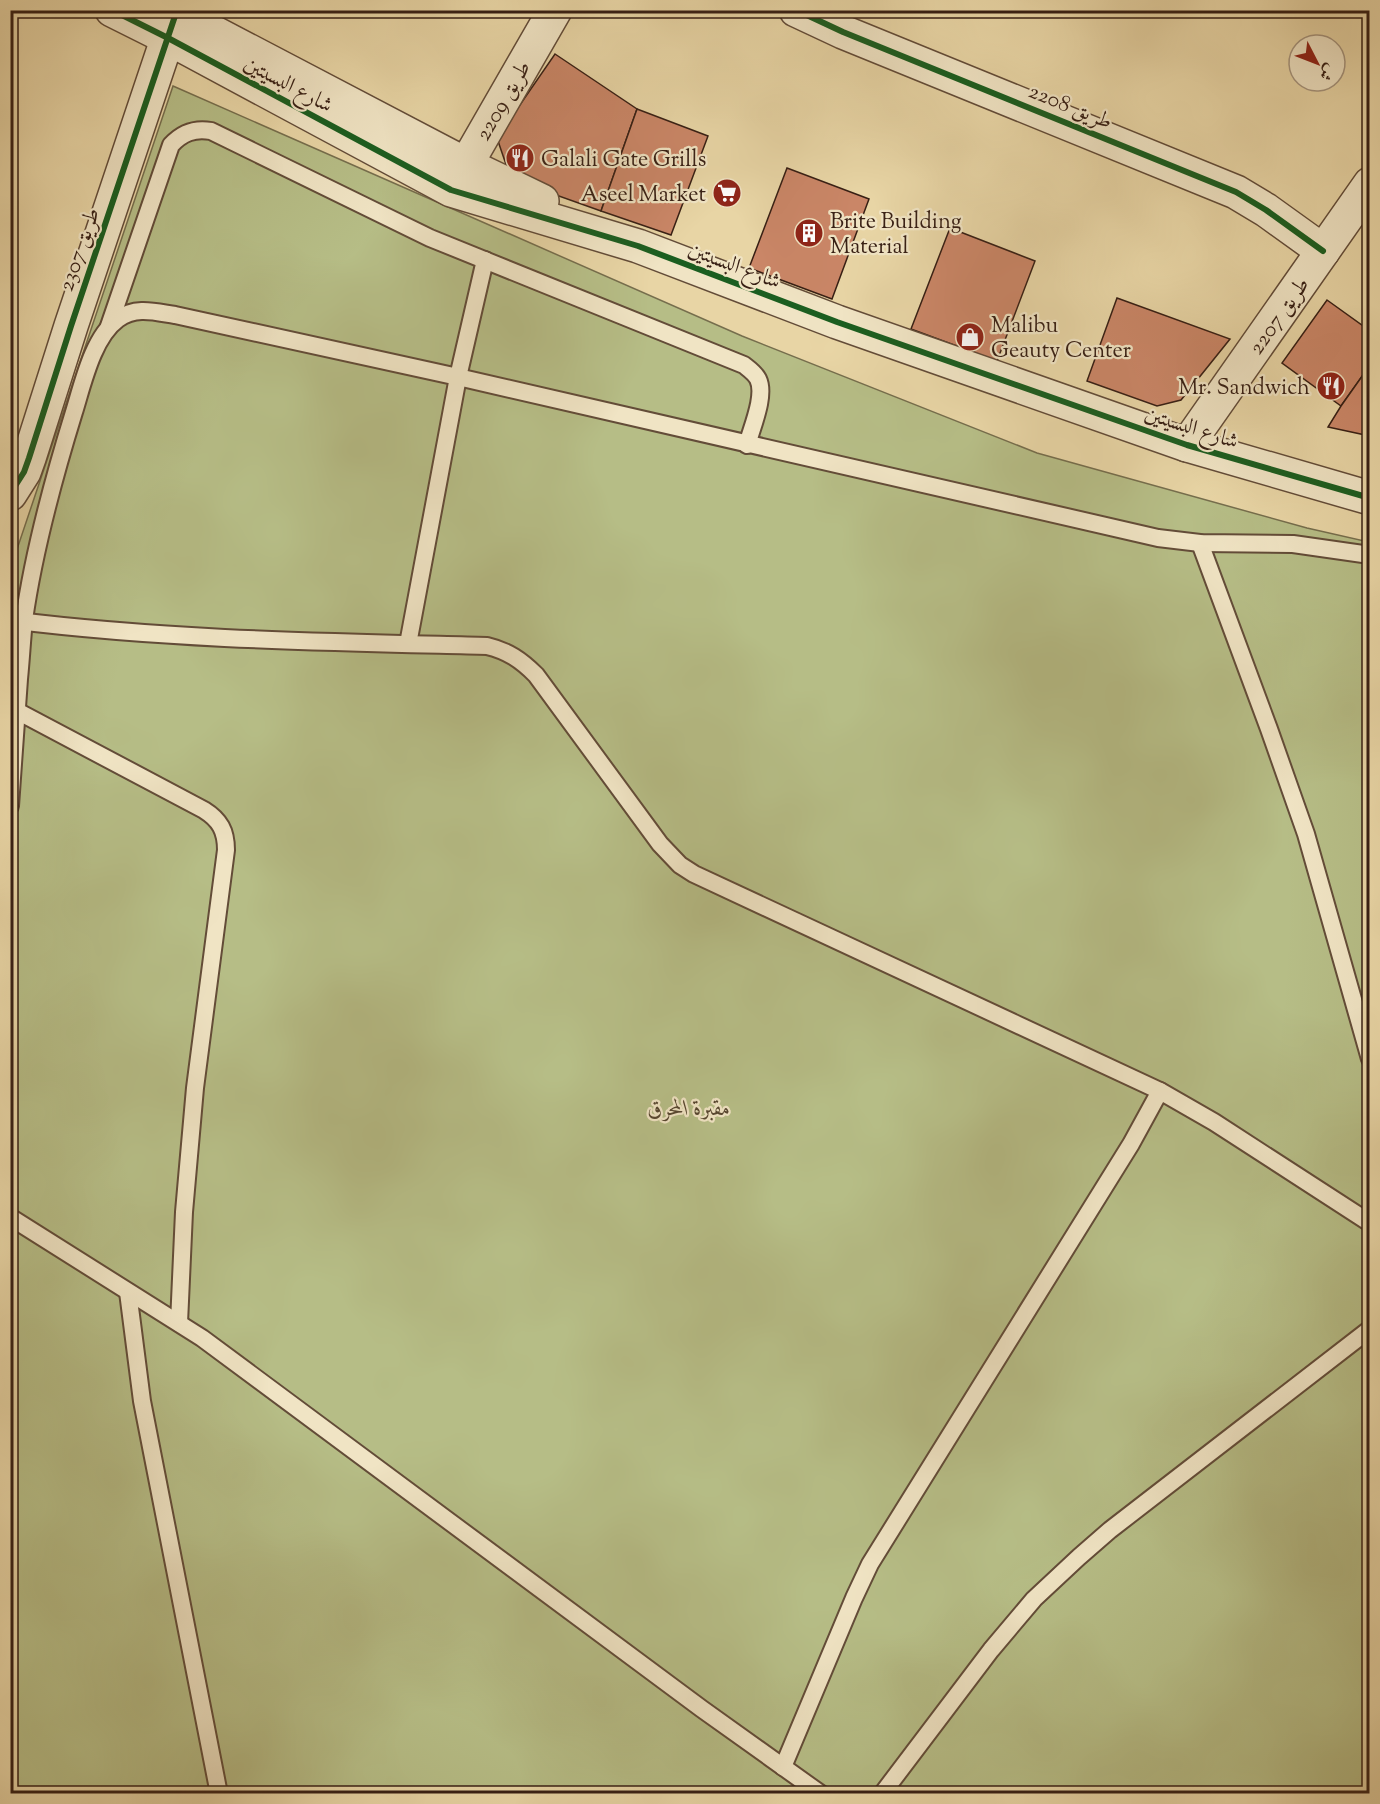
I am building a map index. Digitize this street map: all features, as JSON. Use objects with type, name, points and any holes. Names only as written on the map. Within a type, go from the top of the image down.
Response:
[{"type":"street","name":"شارع البسيتين","points":[[112,10],[167,21],[458,177],[837,322],[1187,445],[1370,498]]},
{"type":"street","name":"طريق 2209","points":[[458,177],[555,10]]},
{"type":"street","name":"طريق 2208","points":[[796,10],[850,21],[1236,192],[1266,210],[1323,251]]},
{"type":"street","name":"طريق 2307","points":[[10,470],[167,21]]},
{"type":"street","name":"طريق 2307","points":[[10,494],[21,478],[29,459],[167,21]]},
{"type":"street","name":"طريق 2207","points":[[1187,445],[1370,184]]},
{"type":"lane","points":[[10,806],[17,711],[17,621],[31,575],[45,511],[84,379],[101,338],[109,326],[171,145],[184,133],[193,130],[210,131],[430,238],[744,365],[758,379],[760,388],[760,399],[747,445]]},
{"type":"lane","points":[[408,644],[458,377],[485,260]]},
{"type":"lane","points":[[109,326],[120,317],[143,310],[186,317],[1158,537],[1200,543],[1293,544],[1370,555]]},
{"type":"lane","points":[[1200,543],[1306,834],[1370,1059]]},
{"type":"lane","points":[[17,621],[193,637],[487,646],[511,654],[536,675],[660,844],[680,865],[694,874],[1160,1091],[1214,1122],[1370,1223]]},
{"type":"lane","points":[[17,711],[204,810],[215,817],[226,839],[195,1088],[184,1212],[179,1323]]},
{"type":"lane","points":[[783,1767],[870,1564],[1131,1144],[1160,1091]]},
{"type":"lane","points":[[10,1217],[202,1338],[702,1709],[821,1794]]},
{"type":"lane","points":[[128,1292],[142,1401],[219,1794]]},
{"type":"lane","points":[[882,1794],[991,1650],[1034,1599],[1078,1557],[1370,1329]]},
{"type":"green space","name":"مقبرة المحرق","points":[[173,86],[742,336],[1037,453],[1307,528],[1369,542],[1369,1793],[11,1794],[11,567]]},
{"type":"building","points":[[555,54],[637,109],[601,211],[511,179],[497,138]]},
{"type":"building","points":[[637,109],[708,136],[671,235],[601,211]]},
{"type":"building","name":"Brite Building Material","points":[[787,168],[869,199],[832,299],[749,268]]},
{"type":"building","points":[[950,228],[1035,261],[997,361],[911,329]]},
{"type":"building","points":[[1117,298],[1230,339],[1181,400],[1157,406],[1087,381]]},
{"type":"building","points":[[1327,300],[1370,331],[1370,365],[1341,406],[1282,363]]},
{"type":"building","points":[[1370,365],[1370,436],[1328,427],[1341,406]]},
{"type":"cycle path","points":[[112,10],[451,190],[638,246],[837,322],[1187,445],[1370,498]]},
{"type":"cycle path","points":[[796,10],[843,32],[1236,192],[1266,210],[1323,251]]},
{"type":"cycle path","points":[[10,494],[24,472],[29,458],[176,13]]},
{"type":"place","name":"Galali Gate Grills","points":[[520,158]]},
{"type":"place","name":"Aseel Market","points":[[727,193]]},
{"type":"place","name":"Brite Building Material","points":[[809,233]]},
{"type":"place","name":"Malibu Geauty Center","points":[[970,337]]},
{"type":"place","name":"Mr. Sandwich","points":[[1331,386]]}]
